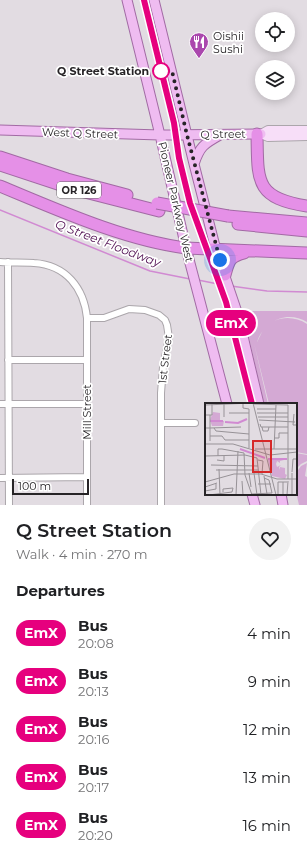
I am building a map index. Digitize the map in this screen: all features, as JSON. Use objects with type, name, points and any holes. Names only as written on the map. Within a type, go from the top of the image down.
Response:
[{"type":"highway","points":[[259,134],[258,173],[266,189],[272,196],[279,200],[307,206]]},
{"type":"highway","name":"OR 126","points":[[0,157],[158,207]]},
{"type":"highway","name":"OR 126","points":[[0,165],[74,189],[158,207],[307,231]]},
{"type":"highway","points":[[0,186],[100,225],[152,242],[186,248],[248,252],[307,253]]},
{"type":"highway","name":"OR 126","points":[[229,219],[307,224]]},
{"type":"highway","points":[[225,275],[231,258],[248,252]]},
{"type":"main road","name":"Pioneer Parkway West","points":[[127,0],[186,248],[227,403]]},
{"type":"main road","points":[[154,0],[216,250],[238,315],[259,403]]},
{"type":"main road","name":"West Q Street","points":[[0,130],[160,135]]},
{"type":"main road","points":[[194,164],[201,147],[206,142],[221,134]]},
{"type":"main road","name":"Q Street","points":[[160,135],[259,134]]},
{"type":"main road","points":[[252,495],[255,505]]},
{"type":"main road","points":[[280,495],[283,505]]},
{"type":"street","name":"Q Street","points":[[259,134],[268,130],[307,130]]},
{"type":"street","name":"Q Street","points":[[259,134],[268,137],[307,136]]},
{"type":"street","name":"Mill Street","points":[[0,262],[34,262],[52,267],[66,275],[82,295],[87,318],[87,505]]},
{"type":"street","points":[[8,262],[9,505]]},
{"type":"street","name":"1st Street","points":[[87,318],[104,318],[129,309],[145,310],[159,315],[165,320],[170,338],[161,378],[161,505]]},
{"type":"street","points":[[8,360],[87,360]]},
{"type":"street","points":[[0,404],[87,404]]},
{"type":"street","points":[[161,423],[195,423]]},
{"type":"street","points":[[0,478],[87,477]]},
{"type":"shaded area","points":[[243,311],[307,311],[307,322],[292,317],[284,318],[296,319],[307,324],[307,454],[297,452],[297,403],[269,403],[254,343],[268,403],[264,403]]},
{"type":"shaded area","points":[[297,453],[307,455],[307,461],[297,468]]},
{"type":"shaded area","points":[[307,463],[305,476],[307,477],[307,505],[299,505],[297,495],[297,472],[301,466]]},
{"type":"waterway","name":"Q Street Floodway","points":[[0,210],[150,271],[190,279]]},
{"type":"waterway","name":"Q Street Floodway","points":[[198,280],[223,285]]},
{"type":"waterway","name":"Q Street Floodway","points":[[231,286],[267,291],[307,292]]},
{"type":"bus line","name":"EmX","points":[[144,0],[174,123],[179,158],[190,203],[226,302],[252,403]]},
{"type":"place","name":"Oishii Sushi","points":[[199,59]]},
{"type":"place","name":"Q Street Station","points":[[161,71]]},
{"type":"route","points":[[161,71],[172,71],[216,250],[220,260]]}]
